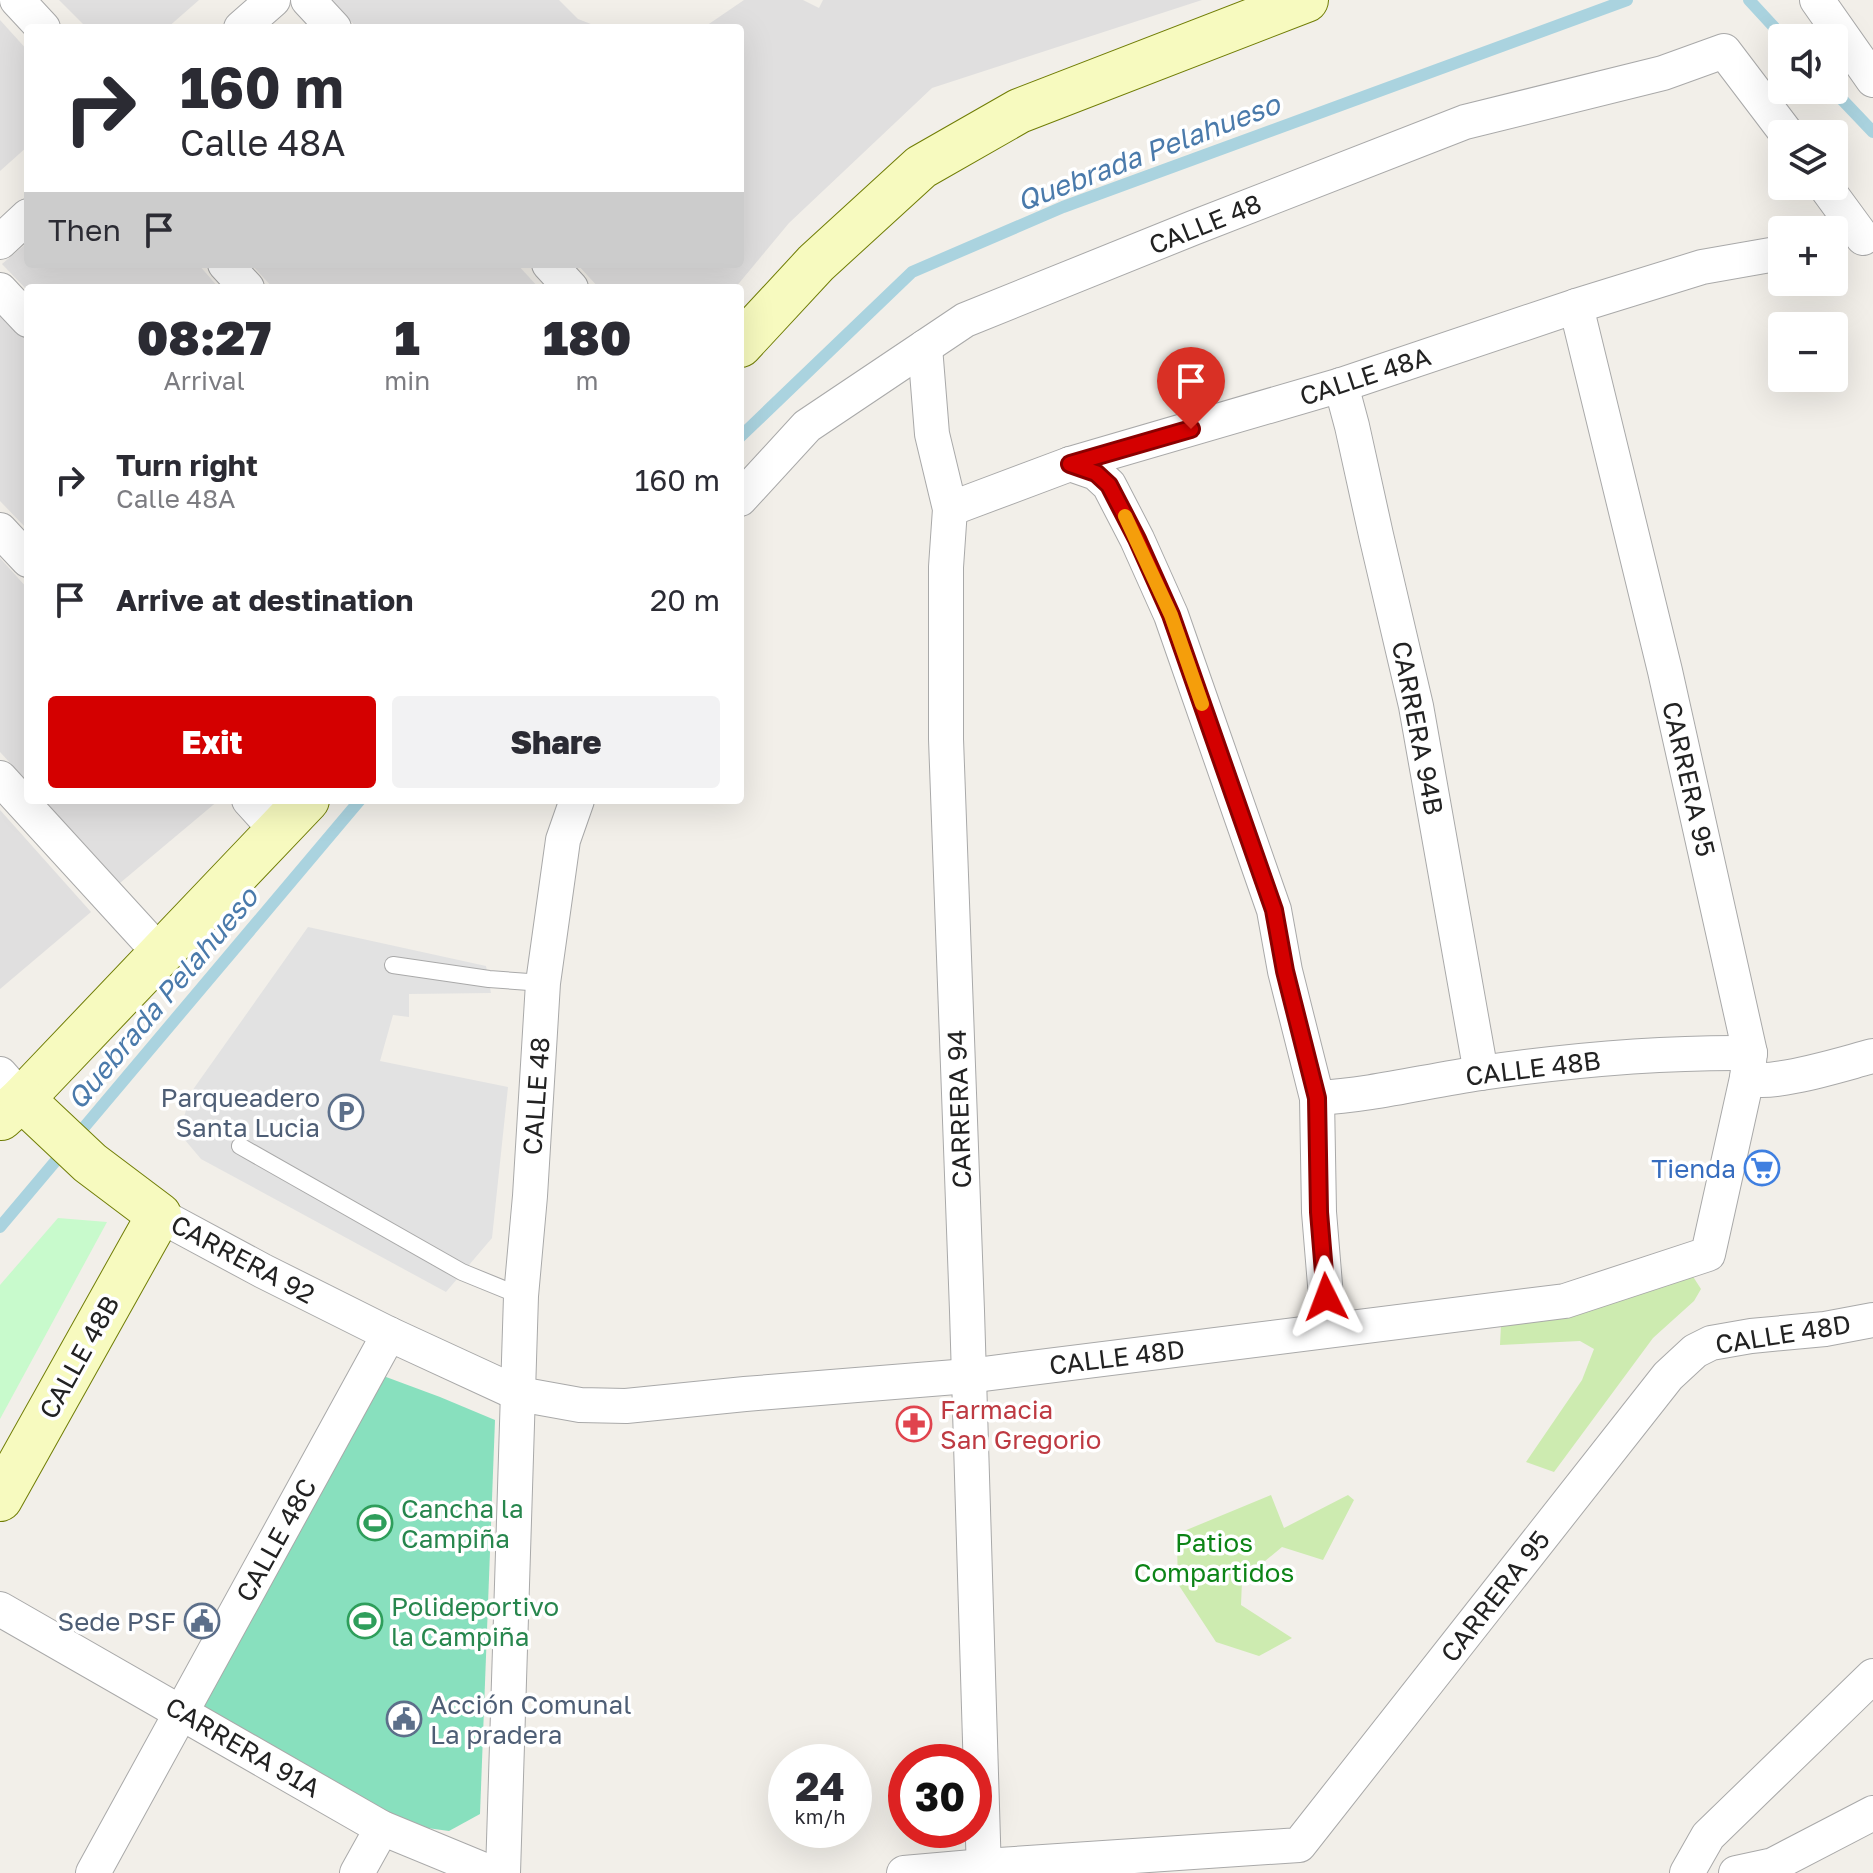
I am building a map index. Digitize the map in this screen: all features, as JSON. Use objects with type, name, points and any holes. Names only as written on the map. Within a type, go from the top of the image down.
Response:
[{"type":"street","points":[[17,0],[39,24]]},
{"type":"street","points":[[246,24],[273,0]]},
{"type":"street","points":[[308,0],[330,24]]},
{"type":"street","points":[[744,341],[816,263],[921,167],[1019,111],[1259,9],[1306,0]]},
{"type":"street","points":[[1823,1],[1873,80]]},
{"type":"street","name":"CALLE 48","points":[[744,495],[807,426],[965,320],[1465,122],[1663,73],[1724,51],[1776,120]]},
{"type":"street","points":[[1833,200],[1857,241]]},
{"type":"street","points":[[0,242],[24,220]]},
{"type":"street","name":"CALLE 48A","points":[[950,509],[1070,464],[1341,385],[1576,306],[1702,267],[1768,255]]},
{"type":"street","points":[[229,268],[243,284]]},
{"type":"street","points":[[553,268],[567,284]]},
{"type":"street","points":[[0,290],[24,316]]},
{"type":"street","name":"CARRERA 95","points":[[1576,306],[1665,671],[1748,1066],[1708,1254]]},
{"type":"street","name":"CARRERA 94","points":[[925,347],[932,434],[950,509],[946,567],[946,739],[984,1869]]},
{"type":"street","name":"CARRERA 94B","points":[[1341,385],[1416,706],[1481,1073]]},
{"type":"street","points":[[1070,464],[1096,473],[1109,485],[1137,539],[1171,615],[1274,910],[1285,971],[1317,1098],[1319,1212],[1326,1297],[1322,1331]]},
{"type":"street","points":[[0,530],[24,556]]},
{"type":"street","points":[[0,778],[160,953]]},
{"type":"street","points":[[7,1097],[160,953],[263,816],[296,804]]},
{"type":"street","name":"CALLE 48","points":[[503,1873],[521,1296],[543,983],[563,840],[576,804]]},
{"type":"street","name":"CALLE 48B","points":[[1317,1098],[1343,1097],[1481,1073],[1687,1052],[1748,1066]]},
{"type":"street","points":[[1748,1066],[1755,1081],[1781,1079],[1873,1056]]},
{"type":"street","name":"CARRERA 92","points":[[7,1097],[53,1129],[90,1163],[159,1215],[389,1334],[519,1394]]},
{"type":"street","name":"CALLE 48B","points":[[0,1499],[159,1215]]},
{"type":"street","name":"CALLE 48D","points":[[519,1394],[580,1405],[626,1406],[968,1376],[1565,1301],[1708,1254]]},
{"type":"street","name":"CALLE 48D","points":[[1695,1351],[1711,1343],[1751,1336],[1825,1329],[1873,1320]]},
{"type":"street","name":"CALLE 48C","points":[[93,1873],[389,1334]]},
{"type":"street","name":"CARRERA 95","points":[[984,1869],[1299,1845],[1668,1376],[1695,1351]]},
{"type":"street","name":"CARRERA 91A","points":[[0,1609],[382,1828],[491,1873]]},
{"type":"street","points":[[1687,1873],[1708,1836],[1873,1676]]},
{"type":"street","points":[[1736,1873],[1773,1865],[1873,1813]]},
{"type":"street","points":[[357,1873],[382,1828]]},
{"type":"street","points":[[904,1873],[984,1869]]},
{"type":"lane","points":[[393,965],[489,979],[543,983]]},
{"type":"lane","points":[[240,1146],[462,1272],[521,1296]]},
{"type":"shaded area","points":[[59,0],[199,0],[172,24],[83,24]]},
{"type":"shaded area","points":[[331,0],[559,0],[578,19],[591,24],[353,24]]},
{"type":"shaded area","points":[[744,0],[803,0],[819,8],[823,0],[1202,0],[932,88],[789,223],[738,284],[595,284],[581,268],[744,268],[744,24],[709,24]]},
{"type":"shaded area","points":[[0,20],[24,47],[24,150],[0,171]]},
{"type":"shaded area","points":[[24,245],[24,268],[202,268],[216,284],[24,284],[24,287],[2,264]]},
{"type":"shaded area","points":[[255,268],[521,268],[535,284],[269,284]]},
{"type":"shaded area","points":[[0,311],[24,337],[24,526],[0,501]]},
{"type":"shaded area","points":[[0,558],[24,585],[24,778],[0,752]]},
{"type":"shaded area","points":[[48,804],[214,804],[120,883]]},
{"type":"shaded area","points":[[0,810],[91,912],[0,989]]},
{"type":"shaded area","name":"Parqueadero Santa Lucia","points":[[308,927],[486,966],[491,993],[409,994],[409,1017],[393,1015],[380,1061],[508,1087],[492,1238],[446,1292],[201,1159],[179,1133],[192,1091]]},
{"type":"green space","points":[[58,1218],[107,1222],[0,1419],[0,1285]]},
{"type":"green space","points":[[1692,1275],[1701,1289],[1694,1301],[1653,1338],[1554,1472],[1526,1462],[1582,1380],[1594,1349],[1580,1341],[1500,1345],[1501,1325]]},
{"type":"green space","name":"Polideportivo la Campiña","points":[[378,1374],[495,1420],[480,1814],[449,1831],[398,1824],[204,1706]]},
{"type":"green space","name":"Patios Compartidos","points":[[1271,1495],[1284,1528],[1348,1495],[1354,1500],[1323,1560],[1282,1547],[1242,1580],[1241,1605],[1292,1638],[1259,1656],[1216,1642],[1178,1584],[1177,1545],[1184,1531]]},
{"type":"waterway","name":"Quebrada Pelahueso","points":[[744,433],[912,272],[1063,207],[1627,0]]},
{"type":"waterway","points":[[1749,0],[1771,24]]},
{"type":"waterway","points":[[1846,104],[1873,132]]},
{"type":"waterway","name":"Quebrada Pelahueso","points":[[0,1227],[357,804]]},
{"type":"slow traffic","points":[[1125,516],[1171,615],[1202,704]]},
{"type":"place","name":"Parqueadero Santa Lucia","points":[[346,1112]]},
{"type":"place","name":"Tienda","points":[[1762,1168]]},
{"type":"place","name":"Farmacia San Gregorio","points":[[914,1424]]},
{"type":"place","name":"Cancha la Campiña","points":[[375,1523]]},
{"type":"place","name":"Sede PSF","points":[[202,1621]]},
{"type":"place","name":"Polideportivo la Campiña","points":[[365,1621]]},
{"type":"place","name":"Acción Comunal La pradera","points":[[404,1719]]},
{"type":"route","points":[[1191,429],[1070,464],[1096,473],[1109,485],[1137,539],[1171,615],[1274,910],[1285,971],[1317,1098],[1319,1212],[1326,1297]]}]
